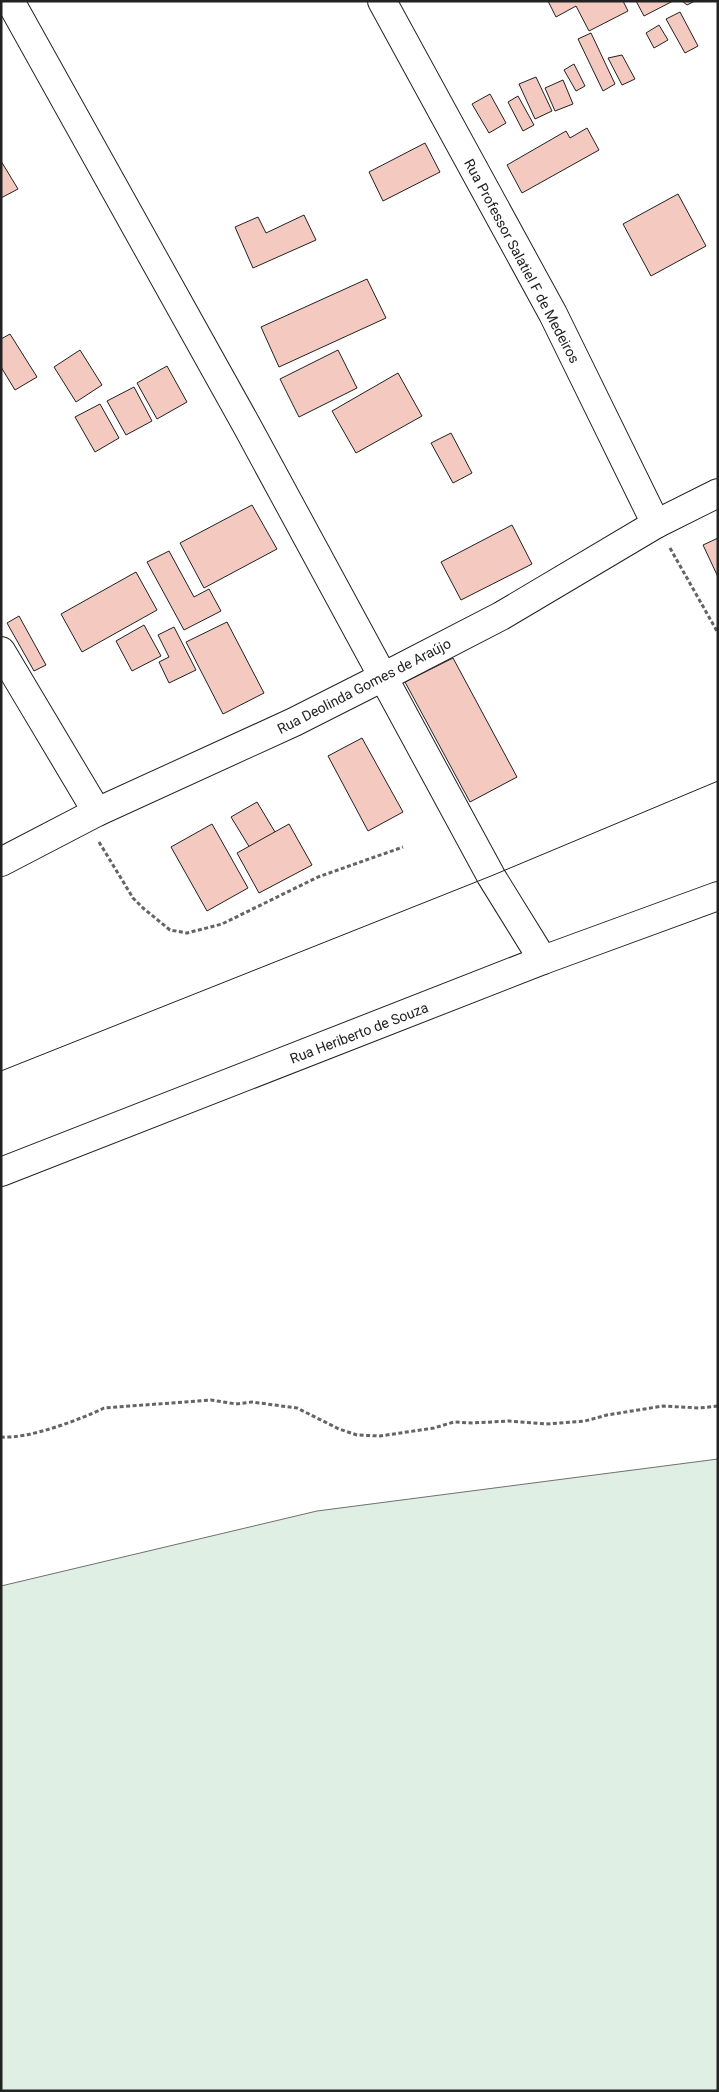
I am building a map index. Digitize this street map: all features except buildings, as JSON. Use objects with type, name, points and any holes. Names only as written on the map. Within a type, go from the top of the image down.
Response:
[{"type":"street","points":[[10,1],[242,418],[491,876],[544,960]]},
{"type":"street","name":"Rua Professor Salatiel F de Medeiros","points":[[382,1],[553,314],[656,524]]},
{"type":"street","name":"Rua Deolinda Gomes de Araújo","points":[[1,862],[92,814],[294,722],[383,677],[501,616],[656,524],[718,493]]},
{"type":"street","points":[[1,651],[92,814]]},
{"type":"street","name":"Rua Heriberto de Souza","points":[[1,1172],[544,960],[718,896]]},
{"type":"path","points":[[656,524],[718,633]]},
{"type":"path","points":[[92,814],[92,831],[133,898],[170,930],[187,933],[222,924],[318,877],[403,847]]},
{"type":"path","points":[[1,1437],[25,1435],[90,1415],[104,1408],[211,1400],[236,1404],[252,1402],[297,1408],[339,1429],[357,1435],[380,1436],[434,1428],[454,1422],[509,1421],[546,1424],[560,1421],[586,1421],[607,1415],[663,1406],[699,1408],[718,1406]]},
{"type":"green space","points":[[718,1459],[718,2091],[1,2091],[1,1586],[317,1511]]},
{"type":"tram line","points":[[1,1071],[491,876],[718,781]]}]
